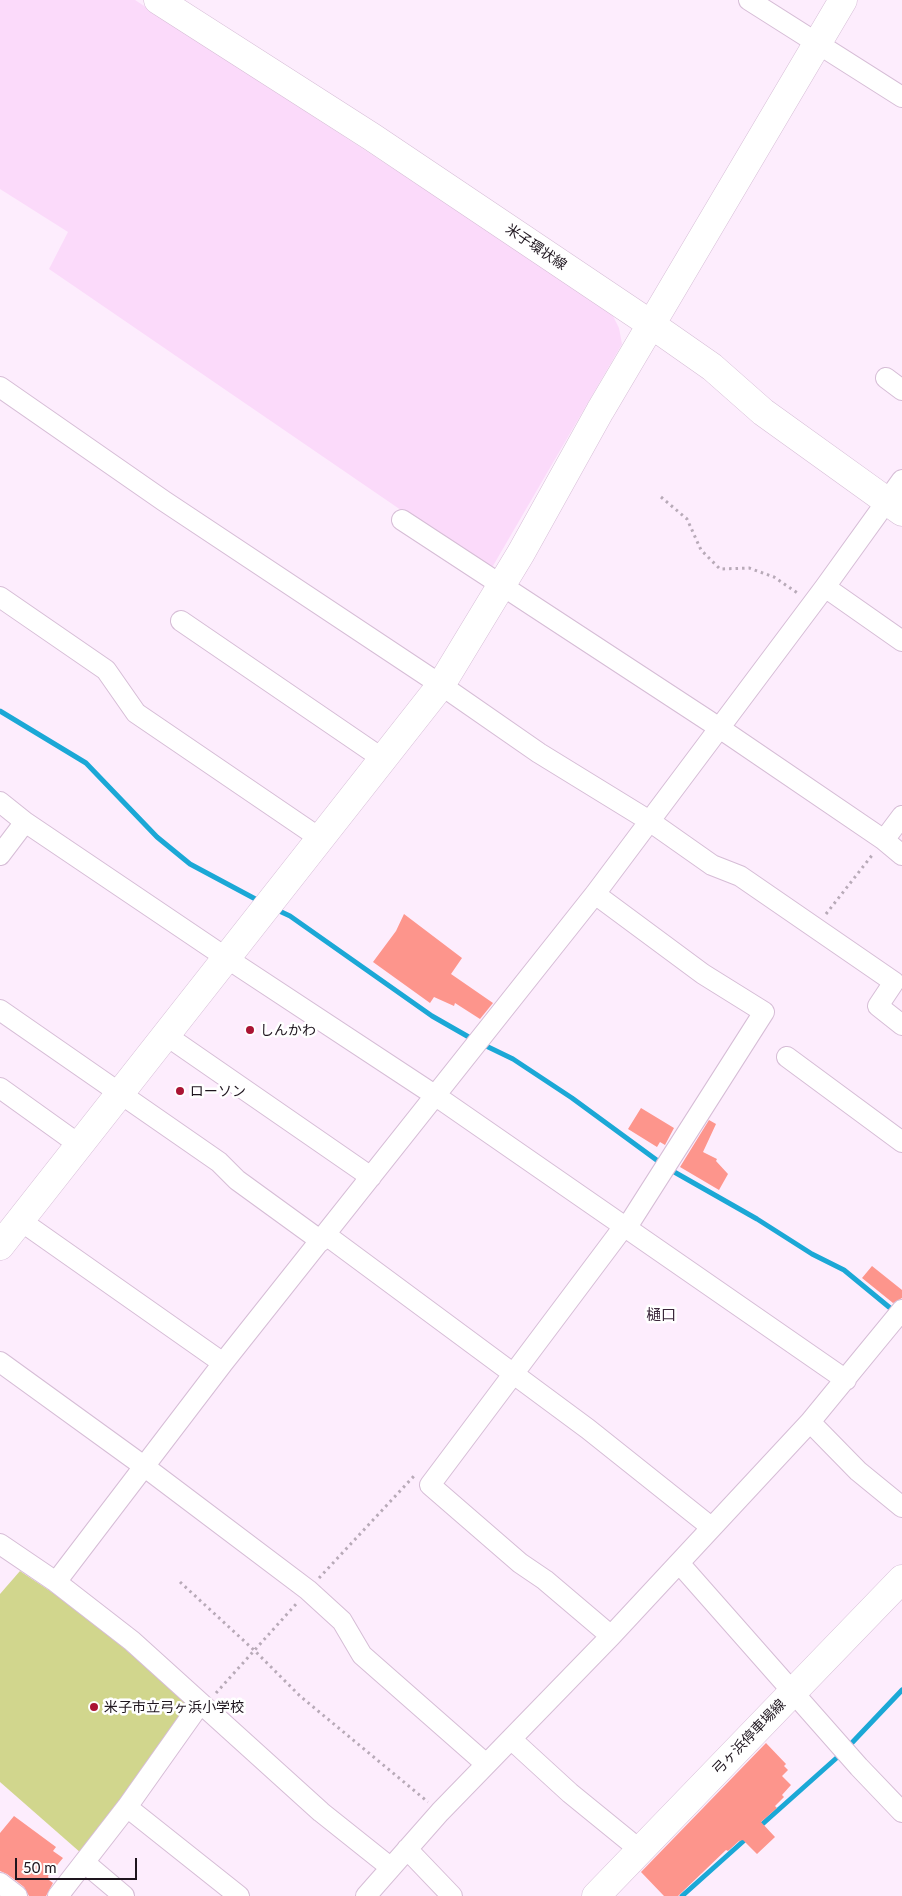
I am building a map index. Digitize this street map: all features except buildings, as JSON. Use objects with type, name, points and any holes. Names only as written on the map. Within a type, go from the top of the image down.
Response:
[{"type":"street","name":"米子環状線","points":[[158,0],[372,137],[652,325],[712,367],[763,412],[894,507]]},
{"type":"street","points":[[749,0],[902,96]]},
{"type":"street","points":[[0,1246],[81,1146],[442,685],[501,586],[600,411],[843,0]]},
{"type":"street","points":[[886,378],[902,390]]},
{"type":"street","points":[[0,387],[164,501],[442,685],[539,753],[648,820],[712,865],[740,876],[894,982],[878,1006],[902,1025]]},
{"type":"street","points":[[56,1582],[222,1363],[324,1238],[595,894],[648,820],[818,595],[894,507],[902,480]]},
{"type":"street","points":[[402,520],[718,727],[884,840],[902,855]]},
{"type":"street","points":[[818,595],[902,641]]},
{"type":"street","points":[[0,597],[106,670],[136,713],[322,838]]},
{"type":"street","points":[[181,621],[383,759]]},
{"type":"street","points":[[0,802],[25,822],[228,959],[436,1096],[846,1380]]},
{"type":"street","points":[[884,840],[902,816]]},
{"type":"street","points":[[0,855],[25,822]]},
{"type":"street","points":[[595,894],[703,974],[764,1012],[626,1226],[430,1485],[520,1563],[545,1580],[611,1636]]},
{"type":"street","points":[[0,1010],[219,1162],[237,1180],[324,1238],[513,1374],[588,1429],[711,1527]]},
{"type":"street","points":[[167,1036],[371,1177]]},
{"type":"street","points":[[786,1057],[902,1142]]},
{"type":"street","points":[[0,1088],[81,1146]]},
{"type":"street","points":[[21,1221],[222,1363]]},
{"type":"street","points":[[366,1896],[440,1812],[611,1636],[810,1422],[902,1310]]},
{"type":"street","points":[[0,1362],[145,1467],[308,1590],[342,1621],[362,1655],[486,1764]]},
{"type":"street","points":[[810,1422],[858,1471],[902,1507]]},
{"type":"street","points":[[0,1544],[56,1582],[132,1641],[321,1812],[390,1867]]},
{"type":"street","points":[[679,1563],[902,1812]]},
{"type":"street","name":"弓ヶ浜停車場線","points":[[596,1896],[902,1579]]},
{"type":"street","points":[[58,1896],[127,1807],[200,1704]]},
{"type":"street","points":[[511,1739],[570,1793],[640,1850]]},
{"type":"street","points":[[127,1807],[239,1896]]},
{"type":"street","points":[[407,1849],[452,1896]]},
{"type":"street","points":[[85,1863],[124,1896]]},
{"type":"street","points":[[0,1883],[17,1896]]},
{"type":"path","points":[[661,497],[687,519],[701,550],[720,569],[749,568],[818,595]]},
{"type":"path","points":[[815,928],[884,840]]},
{"type":"path","points":[[180,1582],[255,1651],[300,1696],[440,1812]]},
{"type":"shaded area","points":[[0,0],[135,0],[610,310],[619,328],[622,344],[490,571],[49,269],[68,232],[0,189]]},
{"type":"green space","name":"米子市立弓ヶ浜小学校","points":[[20,1571],[80,1611],[184,1699],[186,1716],[81,1853],[0,1782],[0,1594]]},
{"type":"waterway","points":[[0,711],[86,763],[157,837],[190,864],[261,902]]},
{"type":"waterway","points":[[275,909],[290,916],[432,1016],[474,1040]]},
{"type":"waterway","points":[[482,1044],[513,1059],[572,1098],[662,1164]]},
{"type":"waterway","points":[[669,1169],[757,1219],[812,1254],[844,1270],[895,1312]]},
{"type":"waterway","points":[[847,1748],[902,1690]]},
{"type":"waterway","points":[[758,1828],[841,1754]]},
{"type":"waterway","points":[[682,1896],[748,1837]]},
{"type":"place","name":"しんかわ","points":[[250,1030]]},
{"type":"place","name":"ローソン","points":[[180,1091]]},
{"type":"place","name":"米子市立弓ヶ浜小学校","points":[[94,1707]]},
{"type":"district","name":"樋口","points":[[661,1315]]}]
